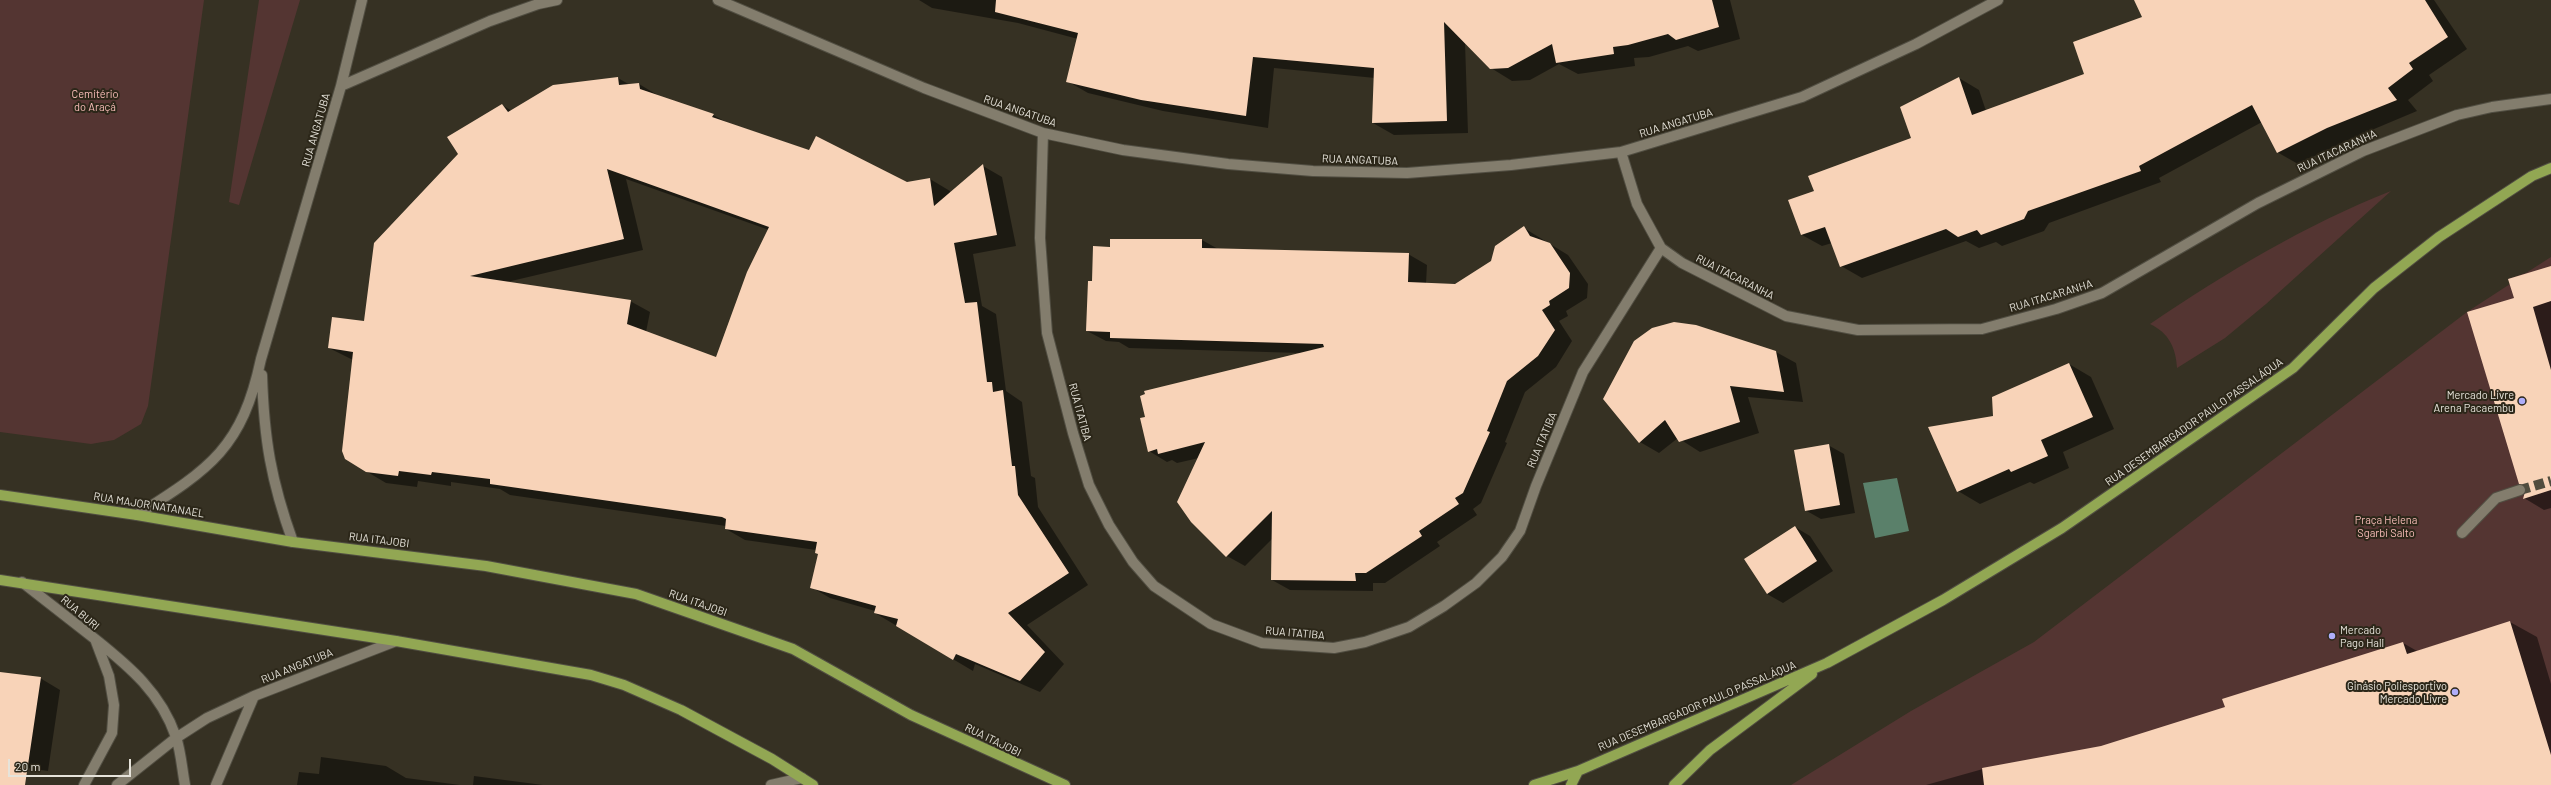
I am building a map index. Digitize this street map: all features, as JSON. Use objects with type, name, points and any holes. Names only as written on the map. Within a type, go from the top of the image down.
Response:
[{"type":"main road","name":"RUA DESEMBARGADOR PAULO PASSALÁQUA","points":[[1578,771],[1827,663],[1943,600],[2049,536],[2176,451],[2293,368],[2374,288],[2439,237],[2532,176],[2551,168]]},
{"type":"main road","name":"RUA MAJOR NATANAEL","points":[[0,495],[137,514],[293,542]]},
{"type":"main road","name":"RUA ITAJOBI","points":[[293,542],[486,566],[636,594],[793,649],[911,715],[1065,785]]},
{"type":"main road","points":[[0,580],[22,582],[210,613],[396,641],[591,675],[624,685],[681,710],[772,759],[812,785]]},
{"type":"main road","name":"RUA DESEMBARGADOR PAULO PASSALÁQUA","points":[[1674,785],[1710,750],[1827,663]]},
{"type":"main road","points":[[1534,785],[1578,771]]},
{"type":"main road","points":[[1571,785],[1578,771]]},
{"type":"street","points":[[341,86],[362,0]]},
{"type":"street","name":"RUA ANGATUBA","points":[[137,514],[198,475],[223,451],[241,423],[254,392],[262,359],[341,86],[490,22],[538,4],[557,0]]},
{"type":"street","name":"RUA ANGATUBA","points":[[718,0],[924,88],[1043,134],[1123,150],[1228,164],[1313,171],[1407,173],[1511,165],[1621,152],[1802,97],[1916,44],[1998,0]]},
{"type":"street","name":"RUA ITACARANHA","points":[[1621,152],[1637,204],[1661,248],[1682,263],[1786,316],[1858,330],[1982,329],[2056,309],[2102,293],[2258,203],[2363,151],[2457,115],[2492,107],[2551,99]]},
{"type":"street","name":"RUA ITATIBA","points":[[1043,134],[1040,238],[1047,333],[1073,434],[1089,485],[1109,525],[1133,562],[1154,586],[1211,624],[1262,643],[1334,648],[1364,642],[1409,627],[1444,606],[1476,583],[1502,557],[1520,531],[1536,486],[1584,372],[1661,248]]},
{"type":"street","name":"RUA ANGATUBA","points":[[262,359],[267,452],[277,498],[293,542]]},
{"type":"street","points":[[2462,533],[2496,498],[2520,490]]},
{"type":"street","name":"RUA BURI","points":[[22,582],[95,639],[110,676],[114,705],[112,733],[84,785]]},
{"type":"street","points":[[95,639],[131,668],[151,689],[166,712],[176,738],[185,785]]},
{"type":"street","name":"RUA ANGATUBA","points":[[216,785],[254,696],[396,641]]},
{"type":"street","points":[[117,785],[176,738],[207,718],[254,696]]},
{"type":"street","points":[[771,785],[802,778]]},
{"type":"green space","name":"Cemitério do Araçá","points":[[0,0],[204,0],[148,406],[141,424],[114,440],[91,444],[0,432]]},
{"type":"green space","points":[[259,0],[300,0],[239,205],[229,202]]},
{"type":"green space","points":[[2391,191],[2266,304],[2225,338],[2177,368],[2175,354],[2167,337],[2150,324],[2237,268],[2297,234],[2359,204]]},
{"type":"green space","name":"Praça Helena Sgarbi Salto","points":[[2551,257],[2551,785],[1791,785],[1911,711],[2034,642],[2467,312],[2510,284],[2508,279],[2526,273]]},
{"type":"shaded area","points":[[1897,478],[1909,531],[1875,538],[1863,483]]},
{"type":"building","points":[[996,0],[1712,0],[1719,27],[1676,40],[1668,34],[1628,45],[1613,47],[1614,54],[1556,63],[1552,44],[1508,68],[1490,69],[1444,22],[1447,121],[1372,123],[1374,68],[1253,57],[1246,116],[1141,100],[1066,82],[1078,33],[995,12]]},
{"type":"building","points":[[2134,0],[2425,0],[2448,37],[2409,63],[2413,69],[2388,88],[2397,100],[2327,128],[2277,153],[2252,105],[2139,166],[2141,171],[2028,211],[2024,219],[1981,235],[1977,230],[1958,237],[1946,229],[1840,267],[1825,227],[1801,235],[1788,200],[1814,191],[1808,176],[1911,138],[1900,107],[1959,77],[1972,115],[2084,74],[2073,42],[2142,17]]},
{"type":"building","points":[[618,77],[619,85],[639,83],[640,89],[714,114],[712,117],[809,150],[816,136],[907,182],[930,178],[934,206],[983,164],[997,235],[954,243],[965,303],[977,302],[987,382],[992,382],[993,392],[1003,390],[1012,466],[1015,466],[1018,495],[1069,573],[1008,613],[1045,652],[1020,681],[956,654],[953,660],[896,626],[898,619],[874,613],[876,606],[810,588],[818,554],[815,553],[817,542],[725,529],[726,519],[722,517],[490,484],[490,479],[432,472],[431,475],[399,471],[398,476],[366,472],[345,459],[342,451],[353,352],[328,348],[332,317],[364,321],[374,243],[458,154],[447,137],[502,104],[508,112],[553,85]],"holes":[[[607,169],[769,227],[747,272],[716,357],[627,324],[631,300],[470,276],[624,239]]]},
{"type":"building","points":[[1524,226],[1530,236],[1550,243],[1570,273],[1569,288],[1549,301],[1550,305],[1542,310],[1555,330],[1538,356],[1507,381],[1487,431],[1490,432],[1463,493],[1455,498],[1459,504],[1419,531],[1422,536],[1366,573],[1355,573],[1356,581],[1271,580],[1272,511],[1226,557],[1191,522],[1177,502],[1205,442],[1158,454],[1157,449],[1148,452],[1140,418],[1145,417],[1140,396],[1145,394],[1144,391],[1324,347],[1323,344],[1110,338],[1110,332],[1086,331],[1088,281],[1092,281],[1093,246],[1110,247],[1110,239],[1202,239],[1202,248],[1409,253],[1408,282],[1455,284],[1491,261],[1495,246]]},
{"type":"building","name":"Mercado Livre Arena Pacaembu","points":[[2551,266],[2551,301],[2533,307],[2551,370],[2551,490],[2523,499],[2526,488],[2519,484],[2467,312],[2514,298],[2508,279]]},
{"type":"building","points":[[1674,322],[1696,325],[1776,351],[1784,392],[1730,386],[1740,422],[1679,442],[1665,420],[1639,443],[1603,399],[1634,341],[1652,328]]},
{"type":"building","points":[[2069,363],[2093,417],[2041,440],[2048,456],[2011,472],[2009,469],[1957,492],[1928,427],[1993,416],[1992,397]]},
{"type":"building","points":[[1829,444],[1840,505],[1805,511],[1794,450]]},
{"type":"building","points":[[1795,526],[1817,561],[1767,594],[1744,559]]},
{"type":"building","name":"Ginásio Poliesportivo Mercado Livre","points":[[2510,621],[2551,755],[2551,785],[1984,785],[1982,768],[2101,746],[2225,707],[2222,699],[2403,642],[2407,654]]},
{"type":"building","points":[[0,672],[41,677],[25,785],[0,785]]},
{"type":"tunnel","points":[[2520,490],[2551,481]]},
{"type":"place","name":"Mercado Livre Arena Pacaembu","points":[[2522,401]]},
{"type":"place","name":"Mercado Pago Hall","points":[[2332,636]]},
{"type":"place","name":"Ginásio Poliesportivo Mercado Livre","points":[[2455,692]]}]
